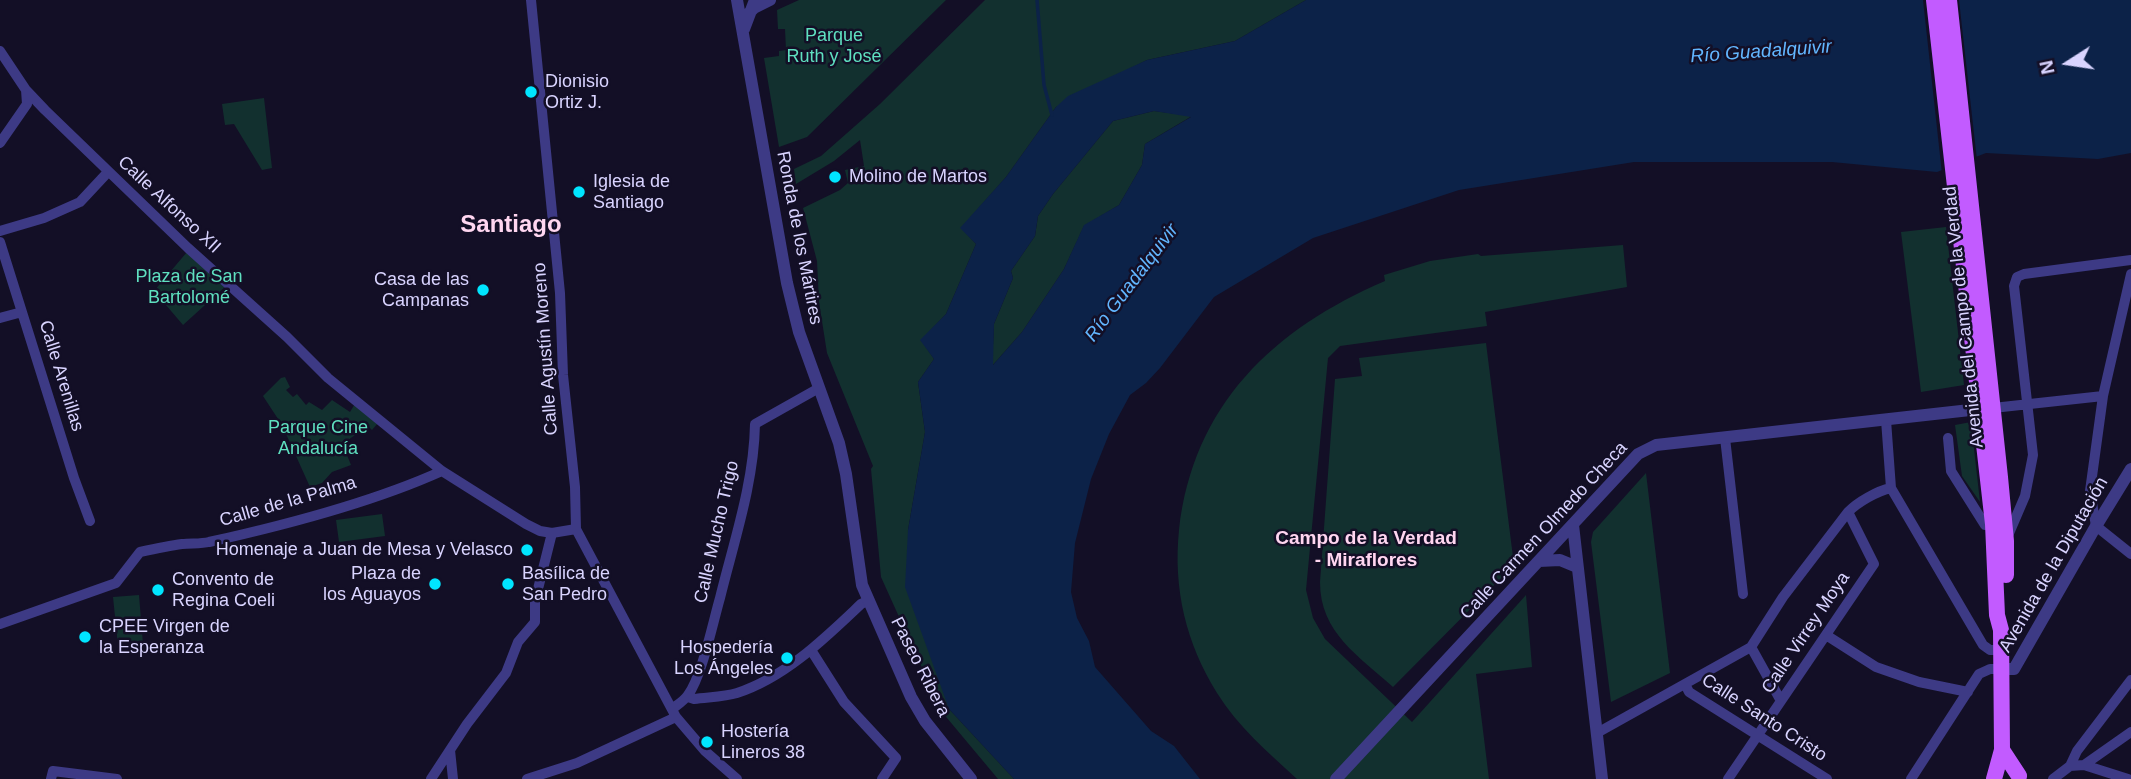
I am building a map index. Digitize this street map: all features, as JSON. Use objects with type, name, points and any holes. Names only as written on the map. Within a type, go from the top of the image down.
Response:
[{"type":"main road","name":"Avenida del Campo de la Verdad","points":[[1934,0],[1964,207]]},
{"type":"main road","name":"Avenida del Campo de la Verdad","points":[[1948,0],[1964,207],[1986,408],[2006,541],[2007,615],[2001,630]]},
{"type":"main road","name":"Avenida del Campo de la Verdad","points":[[1986,408],[1997,615],[2002,650],[2002,750],[1995,779]]},
{"type":"main road","points":[[2002,750],[2023,778]]},
{"type":"main road","points":[[1995,779],[2010,775],[2023,778]]},
{"type":"street","name":"Calle Agustín Moreno","points":[[531,0],[560,293],[563,375],[575,487],[576,529]]},
{"type":"street","name":"Ronda de los Mártires","points":[[737,0],[787,283],[799,332],[839,443],[846,474],[858,564],[867,601]]},
{"type":"street","points":[[743,41],[755,0]]},
{"type":"street","points":[[749,14],[754,8],[770,0]]},
{"type":"street","name":"Calle Alfonso XII","points":[[0,51],[26,90],[108,172],[328,377],[442,471],[526,524],[552,533]]},
{"type":"street","points":[[0,143],[27,104],[26,90]]},
{"type":"street","points":[[0,230],[44,218],[80,202],[108,172]]},
{"type":"street","name":"Calle Arenillas","points":[[0,242],[90,521]]},
{"type":"street","points":[[2006,541],[2025,496],[2033,466],[2034,443],[2014,286],[2017,277],[2131,260]]},
{"type":"street","points":[[2131,274],[2103,396],[2090,491],[2096,526],[2131,554]]},
{"type":"street","points":[[0,318],[23,312]]},
{"type":"street","name":"Calle Mucho Trigo","points":[[688,697],[712,628],[732,551],[755,450],[755,424],[819,388]]},
{"type":"street","points":[[1986,408],[2103,396]]},
{"type":"street","name":"Calle Carmen Olmedo Checa","points":[[1336,779],[1638,454],[1646,449],[1656,445],[1986,408]]},
{"type":"street","points":[[1886,420],[1891,488],[1983,645],[1990,650],[2002,650]]},
{"type":"street","points":[[1725,438],[1743,594]]},
{"type":"street","name":"Avenida del Campo de la Verdad","points":[[1948,438],[1951,471],[1984,525],[1993,524]]},
{"type":"street","name":"Avenida de la Diputación","points":[[2001,669],[2014,669],[2131,469]]},
{"type":"street","name":"Calle de la Palma","points":[[3,623],[116,583],[140,552],[205,543],[270,527],[338,508],[442,471]]},
{"type":"street","points":[[1597,733],[1751,647],[1783,597],[1848,512],[1874,495],[1891,488]]},
{"type":"street","name":"Calle Virrey Moya","points":[[1728,779],[1874,564],[1848,512]]},
{"type":"street","points":[[1573,525],[1602,779]]},
{"type":"street","points":[[430,779],[506,673],[518,642],[535,622],[535,601],[552,533],[576,529],[674,713],[705,751],[737,779]]},
{"type":"street","points":[[1539,562],[1560,560],[1577,567]]},
{"type":"street","points":[[527,779],[578,763],[674,713],[688,697],[694,699],[735,693],[767,678],[811,650],[867,601]]},
{"type":"street","name":"Paseo Ribera","points":[[867,601],[925,721],[971,779]]},
{"type":"street","points":[[1826,635],[1876,667],[1919,682],[1968,692]]},
{"type":"street","points":[[1751,647],[1781,701]]},
{"type":"street","points":[[811,650],[844,702],[896,758],[882,779]]},
{"type":"street","points":[[1911,779],[1979,674],[1990,669],[2001,669]]},
{"type":"street","points":[[2052,779],[2070,766],[2077,751],[2131,680]]},
{"type":"street","name":"Calle Santo Cristo","points":[[1685,684],[1689,692],[1827,779]]},
{"type":"street","points":[[2084,765],[2131,732]]},
{"type":"street","points":[[450,750],[453,779]]},
{"type":"street","points":[[2070,766],[2084,765],[2128,779]]},
{"type":"street","points":[[52,775],[117,779]]},
{"type":"green space","name":"Parque Ruth y José","points":[[799,0],[946,0],[807,137],[779,147],[764,58],[779,56],[779,51],[786,50],[785,29],[778,29],[777,10]]},
{"type":"green space","points":[[985,0],[1306,0],[1235,41],[1147,60],[1056,107],[1006,177],[961,228],[976,244],[946,314],[921,340],[934,359],[918,382],[925,432],[908,530],[949,709],[1014,779],[998,779],[942,712],[881,577],[871,469],[873,466],[827,353],[819,302],[817,261],[803,208],[840,190],[848,183],[845,170],[864,166],[860,140],[834,161],[796,184],[794,169],[821,156],[880,104]]},
{"type":"green space","points":[[264,98],[272,168],[262,170],[234,124],[225,125],[222,104]]},
{"type":"green space","points":[[1154,111],[1192,116],[1145,144],[1142,165],[1119,205],[1084,226],[1064,269],[1022,332],[992,366],[994,324],[1013,278],[1011,271],[1035,236],[1038,216],[1113,121]]},
{"type":"green space","points":[[1946,227],[1964,385],[1921,392],[1901,232]]},
{"type":"green space","points":[[1623,245],[1627,287],[1485,312],[1487,326],[1340,346],[1328,358],[1306,590],[1313,618],[1325,639],[1412,722],[1526,595],[1532,667],[1476,674],[1489,779],[1297,779],[1254,739],[1225,705],[1197,655],[1184,615],[1178,552],[1187,485],[1201,445],[1221,409],[1245,377],[1274,348],[1345,300],[1385,281],[1384,275],[1430,261],[1478,254],[1481,256]]},
{"type":"green space","name":"Plaza de San Bartolomé","points":[[187,252],[226,286],[183,325],[154,291]]},
{"type":"green space","points":[[1486,343],[1514,565],[1393,687],[1344,642],[1327,616],[1322,600],[1320,582],[1335,379],[1362,376],[1359,358]]},
{"type":"green space","name":"Parque Cine Andalucía","points":[[285,377],[290,387],[286,390],[293,397],[297,394],[306,405],[309,402],[322,410],[332,400],[350,412],[356,402],[378,423],[372,430],[368,426],[348,440],[350,445],[345,450],[351,465],[332,472],[322,483],[310,487],[282,425],[263,396]]},
{"type":"green space","points":[[1971,422],[1980,502],[1962,476],[1955,425]]},
{"type":"green space","points":[[1646,473],[1670,673],[1611,702],[1591,542],[1593,532]]},
{"type":"green space","points":[[382,514],[385,536],[339,542],[336,520]]},
{"type":"green space","points":[[139,595],[143,644],[118,646],[113,597]]},
{"type":"water","name":"Río Guadalquivir","points":[[1306,0],[2131,0],[2131,153],[2098,159],[1986,153],[1937,172],[1832,162],[1634,162],[1459,190],[1313,238],[1214,297],[1160,368],[1130,395],[1109,434],[1091,479],[1075,543],[1071,592],[1077,618],[1089,641],[1095,667],[1151,731],[1174,746],[1200,779],[1014,779],[949,709],[905,587],[908,530],[925,432],[918,382],[934,359],[920,340],[946,314],[976,244],[960,228],[1006,177],[1056,107],[1068,96],[1147,60],[1235,41]],"holes":[[[1154,111],[1191,117],[1145,144],[1142,165],[1119,205],[1084,225],[1064,269],[1022,332],[993,365],[994,324],[1013,278],[1011,271],[1035,236],[1038,216],[1053,194],[1113,121]]]},
{"type":"pier","points":[[1923,0],[1959,0],[1977,160],[1942,174]]},
{"type":"waterway","points":[[1037,0],[1044,85],[1052,115]]},
{"type":"place","name":"Dionisio Ortiz J.","points":[[531,92]]},
{"type":"place","name":"Molino de Martos","points":[[835,177]]},
{"type":"place","name":"Iglesia de Santiago","points":[[579,192]]},
{"type":"place","name":"Casa de las Campanas","points":[[483,290]]},
{"type":"place","name":"Homenaje a Juan de Mesa y Velasco","points":[[527,550]]},
{"type":"place","name":"Plaza de los Aguayos","points":[[435,584]]},
{"type":"place","name":"Basílica de San Pedro","points":[[508,584]]},
{"type":"place","name":"Convento de Regina Coeli","points":[[158,590]]},
{"type":"place","name":"CPEE Virgen de la Esperanza","points":[[85,637]]},
{"type":"place","name":"Hospedería Los Ángeles","points":[[787,658]]},
{"type":"place","name":"Hostería Lineros 38","points":[[707,742]]},
{"type":"district","name":"Santiago","points":[[511,225]]},
{"type":"district","name":"Campo de la Verdad - Miraflores","points":[[1366,550]]}]
